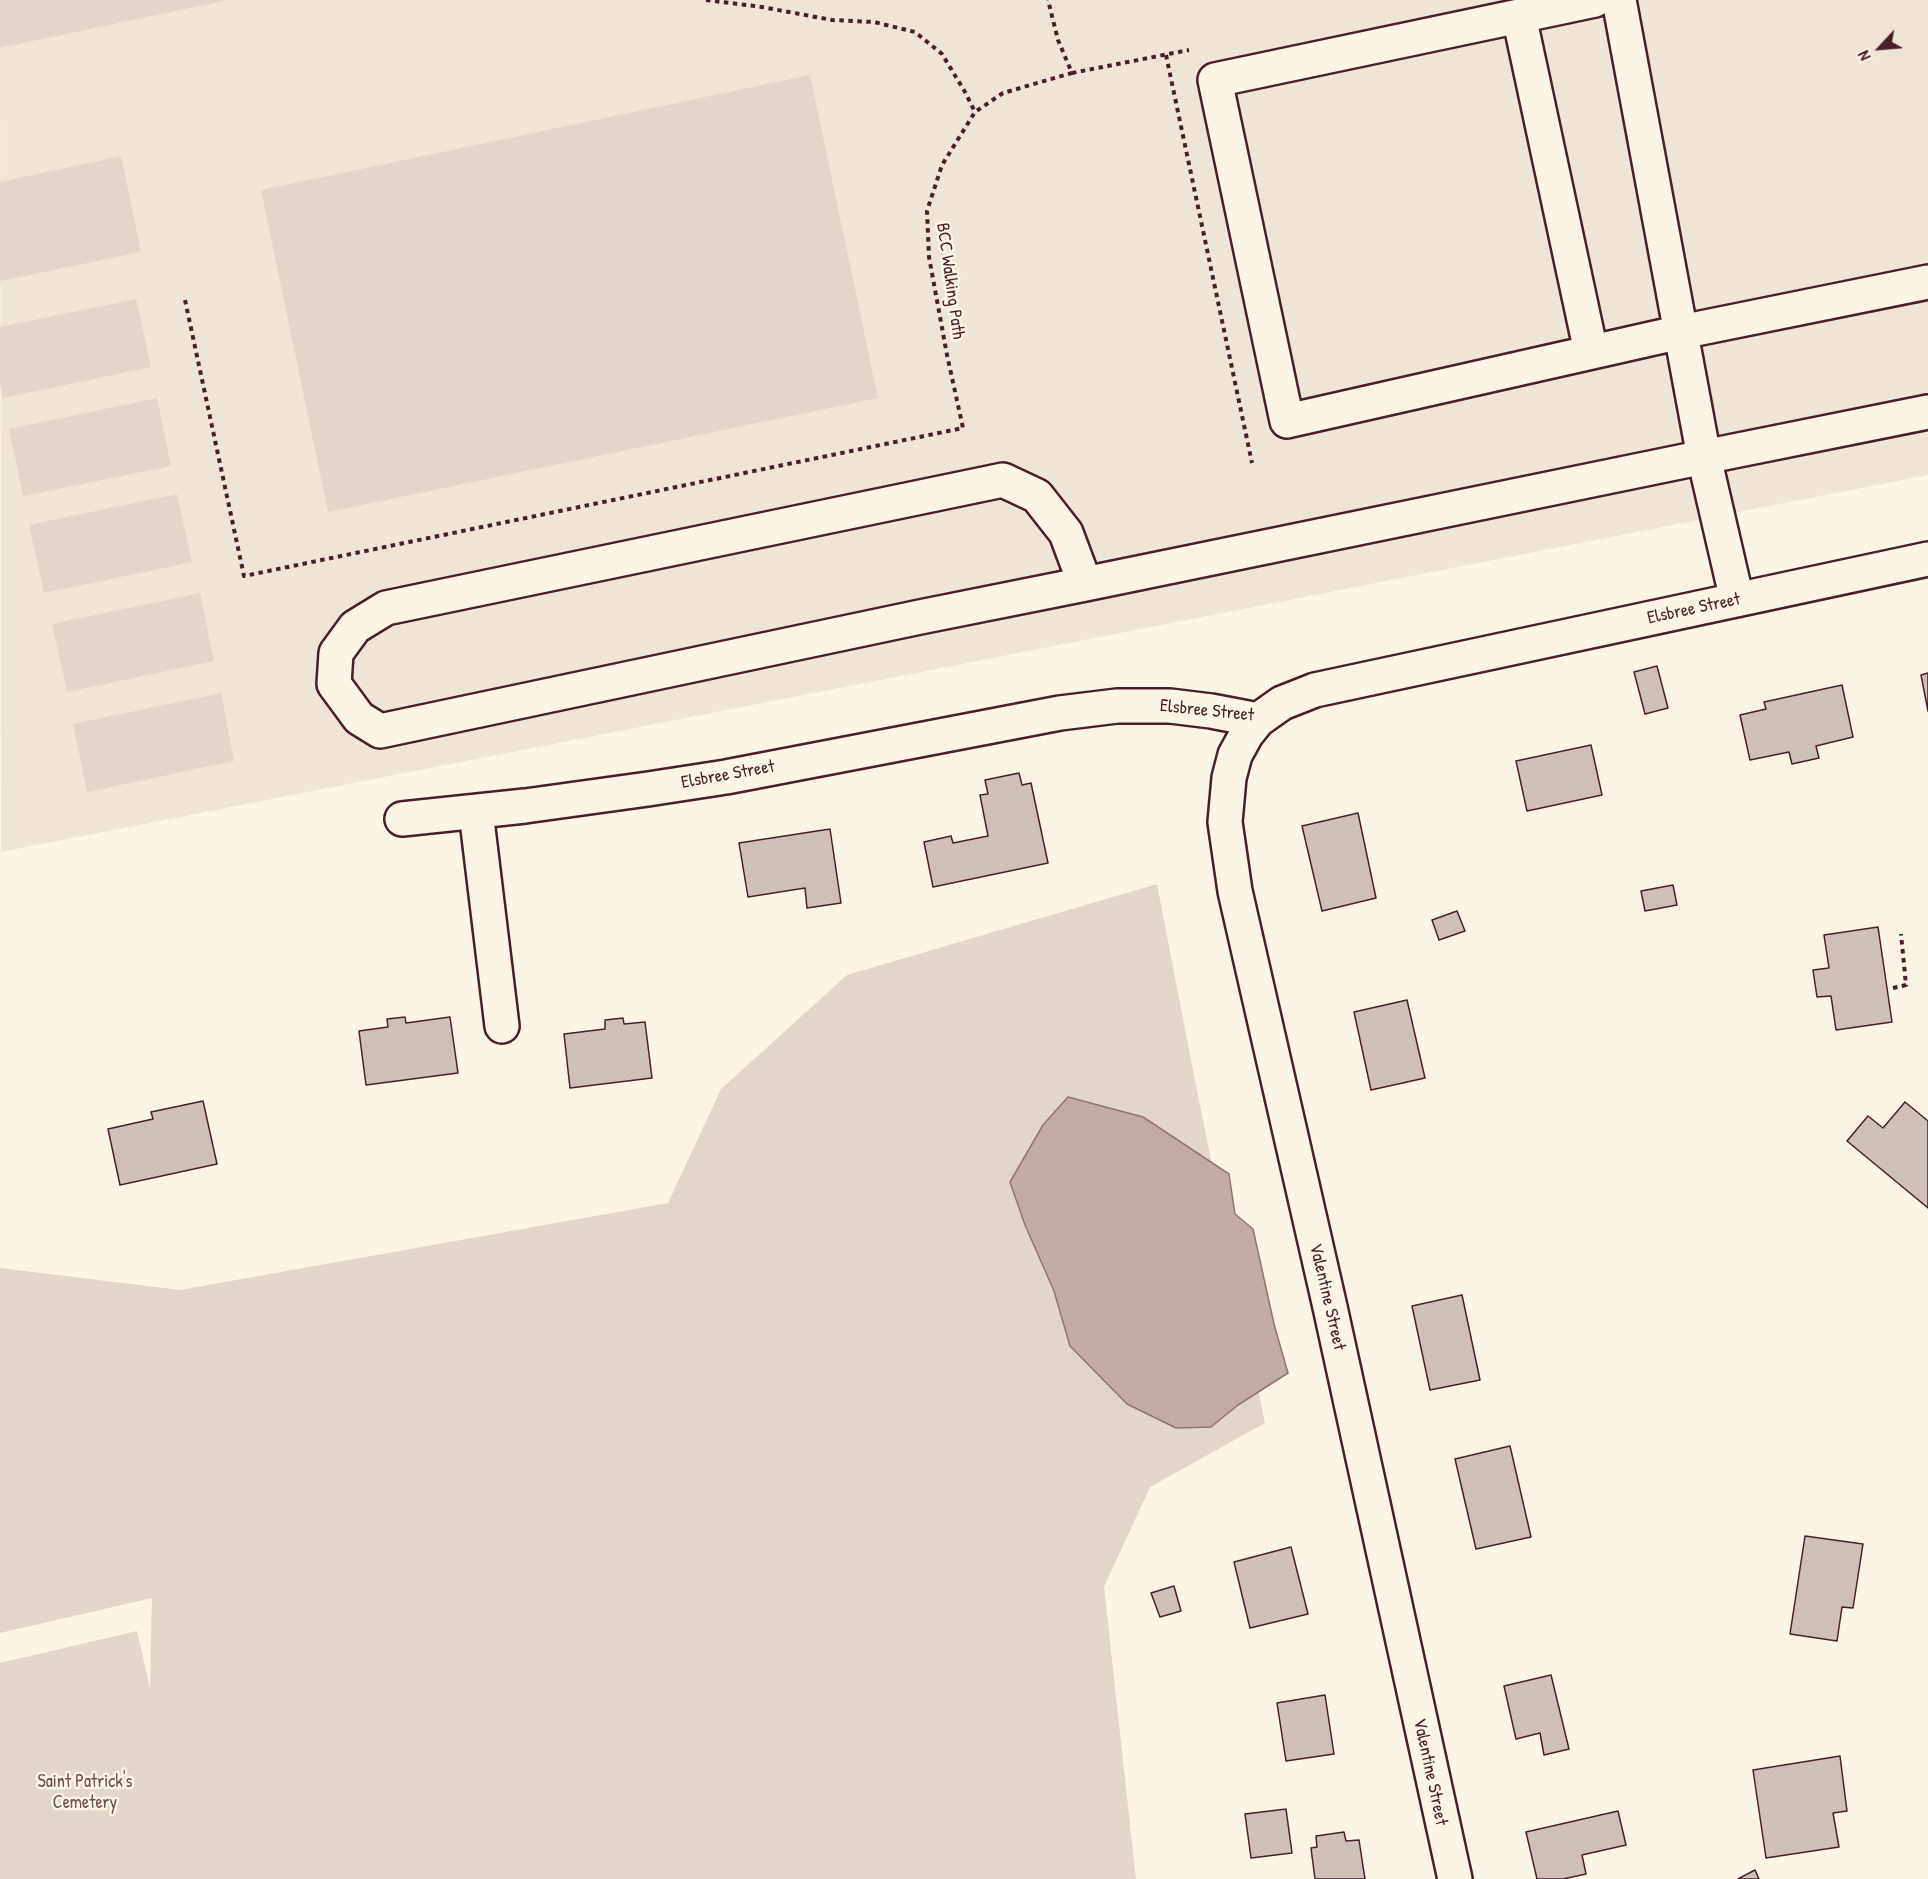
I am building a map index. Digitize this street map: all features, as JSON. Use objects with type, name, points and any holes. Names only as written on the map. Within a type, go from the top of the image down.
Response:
[{"type":"street","points":[[1595,0],[1215,80],[1287,422],[1681,332],[1928,282]]},
{"type":"street","points":[[1619,0],[1704,457],[1737,600]]},
{"type":"street","points":[[1519,16],[1591,352]]},
{"type":"street","points":[[1085,584],[1066,532],[1037,496],[1003,480],[386,608],[355,627],[336,653],[334,684],[359,718],[380,731],[1928,412]]},
{"type":"street","name":"Elsbree Street","points":[[402,819],[476,812],[726,777],[1060,713],[1117,706],[1170,706],[1258,720],[1282,703],[1324,688],[1928,559]]},
{"type":"street","name":"Valentine Street","points":[[1258,720],[1235,755],[1228,778],[1225,822],[1231,868],[1455,1879]]},
{"type":"street","points":[[476,812],[502,1026]]},
{"type":"path","points":[[706,0],[762,6],[832,20],[874,22],[915,32],[942,54],[975,112]]},
{"type":"path","name":"BCC Walking Path","points":[[185,300],[244,576],[963,428],[929,258],[927,211],[942,165],[975,112],[1003,93],[1072,73],[1058,40],[1048,0]]},
{"type":"path","points":[[1166,55],[1252,463]]},
{"type":"path","points":[[1893,988],[1906,985],[1901,934]]},
{"type":"shaded area","points":[[229,0],[1928,0],[1928,475],[1,852],[0,48]]},
{"type":"shaded area","points":[[1068,1097],[1143,1117],[1229,1174],[1235,1214],[1253,1229],[1274,1324],[1288,1373],[1238,1405],[1211,1427],[1176,1428],[1127,1404],[1070,1346],[1054,1291],[1025,1225],[1010,1182],[1043,1125]]},
{"type":"green space","points":[[0,0],[229,0],[0,48]]},
{"type":"green space","points":[[810,75],[878,398],[328,512],[261,190]]},
{"type":"green space","points":[[121,156],[141,252],[0,281],[0,182]]},
{"type":"green space","points":[[136,299],[151,367],[3,398],[0,385],[0,327]]},
{"type":"green space","points":[[157,398],[171,466],[23,496],[9,429]]},
{"type":"green space","points":[[177,494],[192,562],[44,593],[29,525]]},
{"type":"green space","points":[[200,593],[214,661],[67,692],[52,624]]},
{"type":"green space","points":[[221,693],[234,761],[87,792],[73,724]]},
{"type":"green space","name":"Saint Patrick's Cemetery","points":[[1157,884],[1265,1423],[1150,1487],[1104,1587],[1136,1879],[0,1879],[0,1663],[137,1631],[150,1688],[152,1598],[0,1633],[0,1268],[180,1290],[668,1203],[721,1089],[847,975]]},
{"type":"building","points":[[1657,666],[1668,708],[1645,714],[1634,672]]},
{"type":"building","points":[[1928,673],[1928,711],[1921,675]]},
{"type":"building","points":[[1842,685],[1853,737],[1816,746],[1819,758],[1792,764],[1789,752],[1750,760],[1740,715],[1766,709],[1764,702]]},
{"type":"building","points":[[1591,745],[1602,795],[1527,811],[1516,761]]},
{"type":"building","points":[[1019,773],[1022,785],[1031,783],[1048,863],[933,887],[924,842],[951,836],[953,843],[988,836],[980,795],[988,794],[985,780]]},
{"type":"building","points":[[1358,813],[1376,898],[1322,911],[1302,826]]},
{"type":"building","points":[[830,829],[841,903],[807,908],[805,888],[748,897],[739,843]]},
{"type":"building","points":[[1673,885],[1677,905],[1645,911],[1641,891]]},
{"type":"building","points":[[1457,911],[1465,931],[1439,940],[1432,920]]},
{"type":"building","points":[[1878,927],[1892,1022],[1836,1030],[1831,996],[1817,997],[1813,970],[1829,968],[1824,935]]},
{"type":"building","points":[[1407,1000],[1425,1078],[1371,1090],[1354,1012]]},
{"type":"building","points":[[405,1017],[406,1023],[450,1017],[458,1073],[366,1085],[359,1031],[388,1027],[387,1019]]},
{"type":"building","points":[[623,1018],[624,1024],[645,1022],[652,1078],[570,1088],[564,1034],[605,1029],[605,1020]]},
{"type":"building","points":[[203,1101],[217,1164],[120,1185],[108,1129],[153,1119],[151,1112]]},
{"type":"building","points":[[1905,1102],[1928,1121],[1928,1208],[1847,1141],[1868,1116],[1883,1128]]},
{"type":"building","points":[[1462,1295],[1480,1380],[1430,1390],[1412,1306]]},
{"type":"building","points":[[1510,1446],[1531,1537],[1476,1549],[1455,1459]]},
{"type":"building","points":[[1805,1536],[1863,1544],[1853,1608],[1842,1607],[1837,1641],[1790,1634]]},
{"type":"building","points":[[1291,1547],[1308,1614],[1250,1628],[1234,1562]]},
{"type":"building","points":[[1174,1586],[1181,1611],[1160,1617],[1151,1593]]},
{"type":"building","points":[[1551,1675],[1569,1749],[1544,1755],[1540,1733],[1516,1739],[1504,1686]]},
{"type":"building","points":[[1325,1695],[1334,1754],[1286,1761],[1277,1703]]},
{"type":"building","points":[[1840,1756],[1847,1811],[1833,1813],[1839,1847],[1766,1858],[1753,1770]]},
{"type":"building","points":[[1286,1809],[1292,1853],[1251,1858],[1245,1814]]},
{"type":"building","points":[[1618,1811],[1626,1845],[1582,1855],[1586,1874],[1563,1879],[1537,1879],[1526,1832]]},
{"type":"building","points":[[1344,1832],[1346,1841],[1359,1840],[1365,1879],[1315,1879],[1311,1848],[1317,1847],[1316,1836]]},
{"type":"building","points":[[1755,1870],[1759,1879],[1738,1879]]}]
